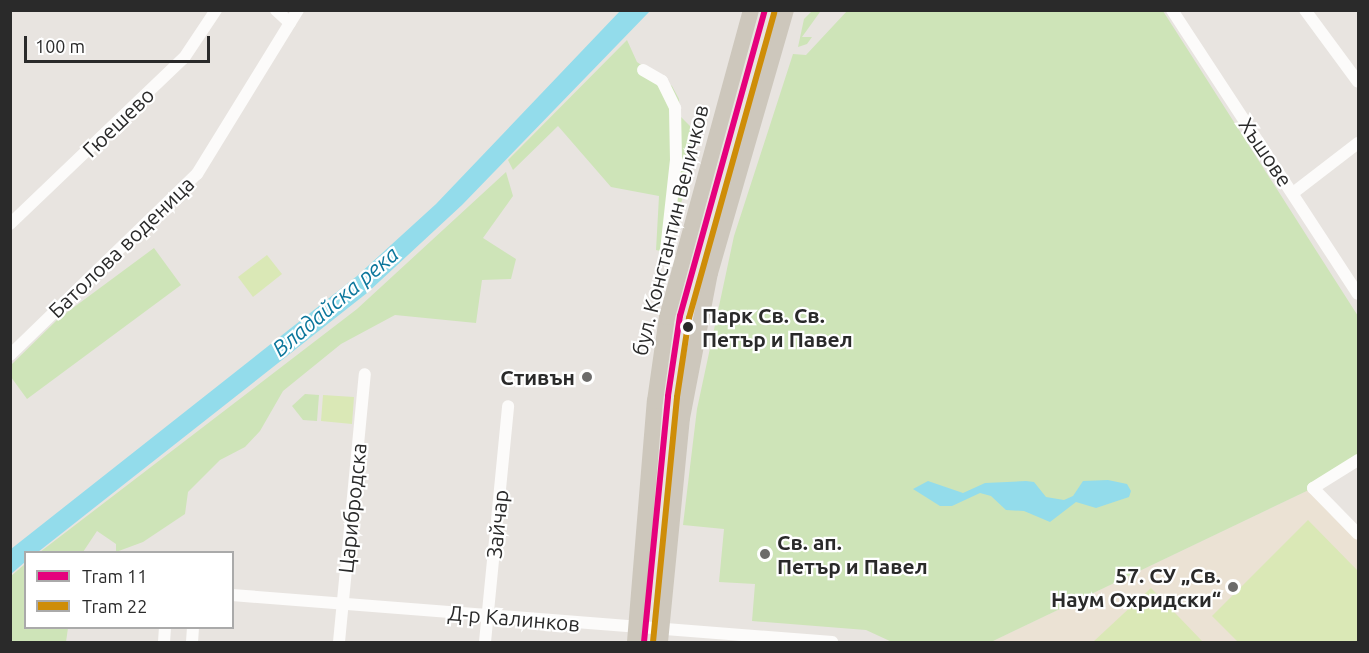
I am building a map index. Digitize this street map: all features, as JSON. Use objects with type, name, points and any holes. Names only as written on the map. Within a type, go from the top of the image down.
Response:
[{"type":"main road","name":"бул. Константин Величков","points":[[635,635],[658,338],[751,10]]},
{"type":"main road","points":[[660,636],[682,418],[705,295],[786,10]]},
{"type":"street","name":"Гюешево","points":[[10,224],[184,58],[216,10]]},
{"type":"street","points":[[276,10],[290,23]]},
{"type":"street","name":"Батолова воденица","points":[[10,355],[197,174],[298,10]]},
{"type":"street","name":"Хъшове","points":[[1172,10],[1359,294]]},
{"type":"street","points":[[1305,10],[1359,82]]},
{"type":"street","points":[[643,70],[668,88],[675,108],[677,134],[666,251],[671,260],[680,263]]},
{"type":"street","points":[[1293,193],[1359,143]]},
{"type":"street","name":"Царибродска","points":[[339,642],[365,374]]},
{"type":"street","name":"Зайчар","points":[[485,642],[508,406]]},
{"type":"street","points":[[1359,460],[1314,488],[1359,534]]},
{"type":"street","name":"Д-р Калинков","points":[[234,595],[488,616],[635,635],[832,642]]},
{"type":"shaded area","name":"57. СУ „Св. Наум Охридски“","points":[[1313,488],[1358,533],[1358,642],[991,642]]},
{"type":"green space","points":[[812,11],[827,11],[820,12],[802,37],[812,37],[807,44],[798,47],[804,19]]},
{"type":"green space","name":"Парк Св. Св. Петър и Павел","points":[[847,11],[1163,11],[1358,316],[1358,455],[1308,485],[1313,488],[991,642],[892,642],[866,630],[752,621],[755,584],[719,582],[724,529],[683,525],[697,409],[734,236],[793,54],[806,55]]},
{"type":"green space","points":[[627,40],[637,62],[672,86],[679,99],[680,116],[698,134],[669,253],[656,250],[659,196],[611,187],[558,126],[513,170],[508,160]]},
{"type":"green space","points":[[506,172],[513,196],[483,238],[516,259],[511,279],[482,280],[476,323],[395,315],[341,344],[283,391],[260,431],[245,447],[220,460],[188,492],[185,514],[143,542],[119,551],[116,551],[116,544],[97,531],[84,551],[41,551],[357,309]]},
{"type":"green space","points":[[154,248],[181,285],[27,399],[11,377],[11,365],[58,319]]},
{"type":"green space","points":[[267,255],[282,274],[253,297],[238,277]]},
{"type":"green space","points":[[305,394],[319,395],[317,421],[303,420],[292,406]]},
{"type":"green space","points":[[323,395],[354,397],[352,424],[321,421]]},
{"type":"green space","points":[[1308,520],[1358,571],[1358,642],[1238,642],[1212,616]]},
{"type":"green space","points":[[24,565],[24,629],[68,629],[66,642],[11,642],[11,576]]},
{"type":"green space","points":[[1151,588],[1203,642],[1093,642]]},
{"type":"water","name":"Владайска река","points":[[620,11],[650,11],[462,205],[367,293],[39,551],[24,551],[24,563],[11,574],[11,549],[357,276],[436,204]]},
{"type":"water","points":[[1108,480],[1127,484],[1131,491],[1129,497],[1096,508],[1076,502],[1050,522],[1024,511],[1006,510],[991,496],[980,493],[952,506],[940,506],[913,489],[928,481],[963,493],[985,483],[1026,481],[1034,482],[1046,497],[1064,500],[1073,496],[1083,481]]},
{"type":"tram line","name":"11","points":[[644,642],[668,396],[680,316],[765,10]]},
{"type":"tram line","name":"22","points":[[653,642],[677,397],[689,318],[774,13]]},
{"type":"place","name":"Парк Св. Св. Петър и Павел","points":[[688,327]]},
{"type":"place","name":"Стивън","points":[[587,377]]},
{"type":"place","name":"Св. ап. Петър и Павел","points":[[765,554]]},
{"type":"place","name":"57. СУ „Св. Наум Охридски“","points":[[1233,587]]}]
